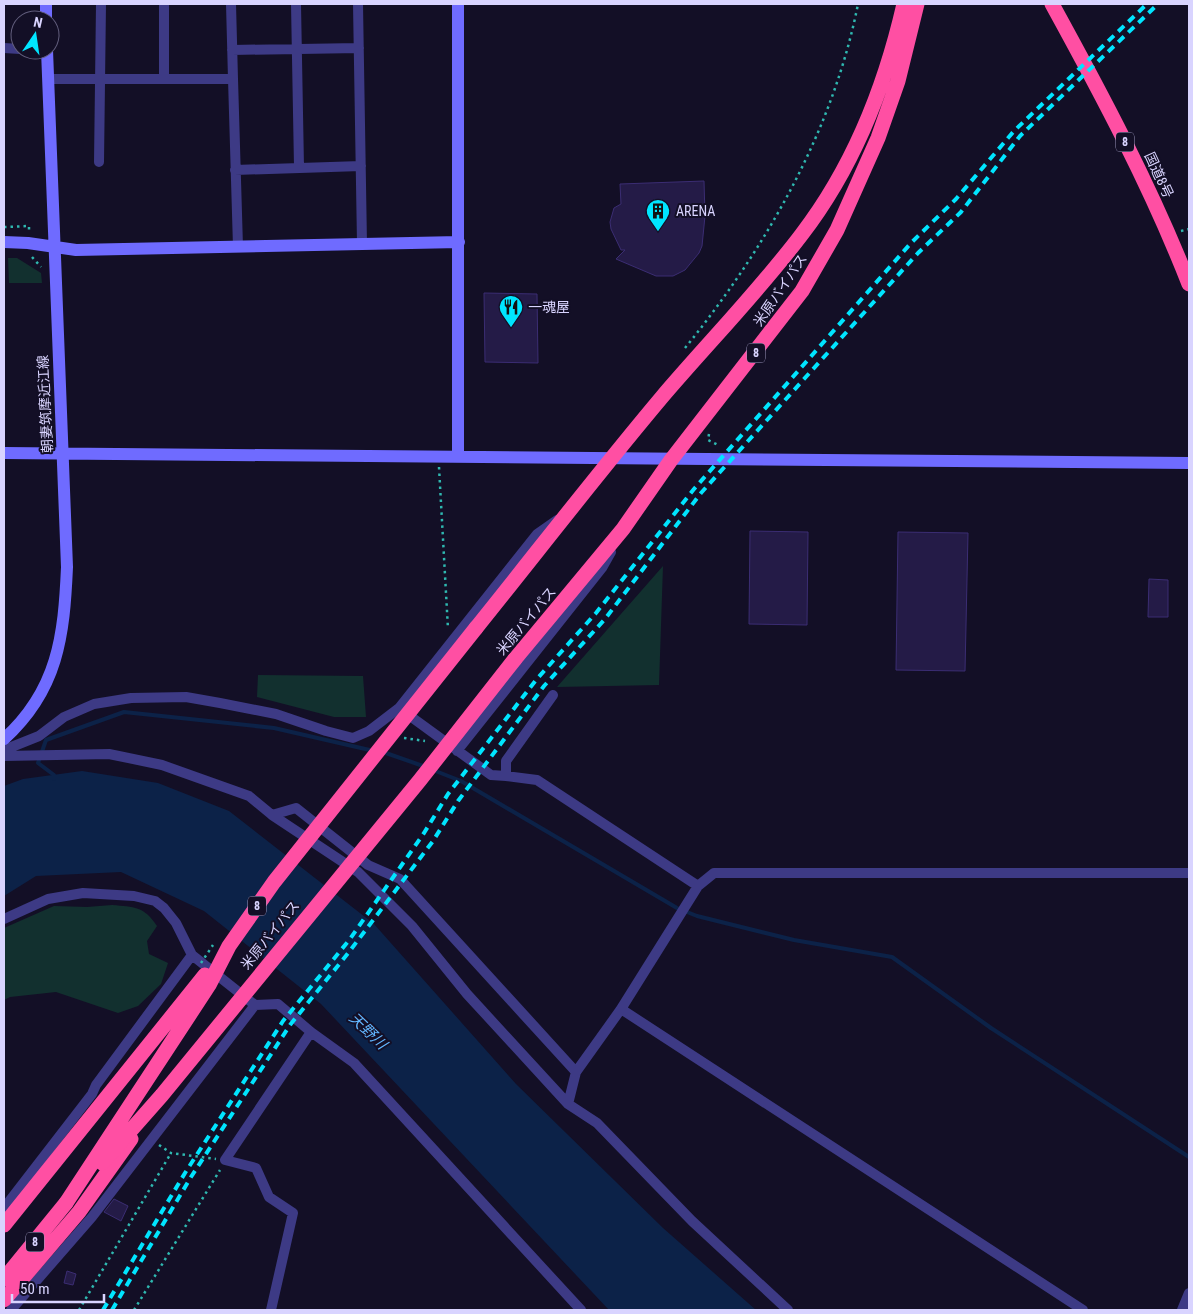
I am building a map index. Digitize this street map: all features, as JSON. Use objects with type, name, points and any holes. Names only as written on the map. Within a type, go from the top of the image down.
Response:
[{"type":"highway","name":"米原バイパス","points":[[66,1203],[209,985],[229,946],[274,882],[610,459],[784,257],[836,183],[871,116],[886,73],[904,4]]},
{"type":"highway","name":"米原バイパス","points":[[4,1279],[66,1203],[162,1095],[420,780],[515,658],[624,529],[671,460],[784,318],[837,230],[878,138],[898,81],[917,4]]},
{"type":"highway","name":"国道8号","points":[[1052,4],[1107,102],[1157,206],[1189,284]]},
{"type":"highway","points":[[4,1225],[229,946]]},
{"type":"highway","points":[[4,1300],[79,1212],[162,1095]]},
{"type":"street","points":[[99,162],[101,4]]},
{"type":"street","points":[[164,4],[164,78]]},
{"type":"street","points":[[231,4],[238,247]]},
{"type":"street","points":[[296,4],[299,167]]},
{"type":"street","points":[[358,4],[362,244]]},
{"type":"street","points":[[458,4],[458,456]]},
{"type":"street","points":[[232,50],[358,48]]},
{"type":"street","name":"朝妻筑摩近江線","points":[[4,739],[20,724],[41,696],[57,656],[64,625],[67,567],[47,60]]},
{"type":"street","points":[[48,79],[232,78]]},
{"type":"street","points":[[236,170],[361,166]]},
{"type":"street","points":[[4,242],[28,243],[76,250],[459,242]]},
{"type":"street","points":[[4,453],[438,455],[671,460],[1189,463]]},
{"type":"street","points":[[4,750],[39,736],[64,717],[94,704],[131,698],[186,697],[276,714],[353,738],[368,731],[399,708],[537,534],[570,511]]},
{"type":"street","points":[[457,751],[602,568],[624,529]]},
{"type":"street","points":[[506,776],[506,761],[553,694]]},
{"type":"street","points":[[399,708],[491,775],[537,780],[698,886]]},
{"type":"street","points":[[4,756],[109,754],[162,765],[249,796],[272,814],[358,872],[412,926],[467,994],[568,1104],[597,1123],[692,1221],[788,1310]]},
{"type":"street","points":[[272,814],[296,808],[368,865],[400,879],[576,1072]]},
{"type":"street","points":[[568,1104],[576,1072],[621,1009],[698,886],[714,873],[1189,873]]},
{"type":"street","points":[[4,919],[48,899],[83,893],[134,896],[155,901],[164,908],[176,923],[192,955],[255,1005],[278,1004],[311,1032],[354,1063],[582,1310]]},
{"type":"street","points":[[4,1208],[92,1094],[96,1085],[192,955]]},
{"type":"street","points":[[11,1310],[92,1216],[255,1005]]},
{"type":"street","points":[[621,1009],[1083,1310]]},
{"type":"street","points":[[271,1310],[293,1213],[269,1197],[256,1168],[225,1160],[311,1032]]},
{"type":"street","points":[[1182,1310],[1189,1293]]},
{"type":"path","points":[[685,348],[746,266],[784,204],[821,124],[853,29],[858,4]]},
{"type":"path","points":[[709,433],[708,440],[724,448]]},
{"type":"path","points":[[438,455],[449,643]]},
{"type":"path","points":[[134,1310],[225,1160],[171,1153],[151,1140]]},
{"type":"path","points":[[79,1310],[171,1153]]},
{"type":"green space","points":[[8,258],[17,258],[41,273],[42,283],[9,283]]},
{"type":"green space","points":[[663,566],[659,685],[557,687]]},
{"type":"green space","points":[[258,675],[363,676],[366,717],[334,717],[257,697]]},
{"type":"green space","points":[[112,905],[138,909],[152,919],[157,926],[147,941],[149,954],[168,963],[161,984],[138,1006],[118,1013],[56,992],[10,997],[4,1000],[4,928],[54,906],[87,907]]},
{"type":"water","name":"天野川","points":[[82,771],[158,783],[229,811],[374,924],[516,1084],[663,1228],[756,1310],[609,1310],[321,1004],[204,911],[121,872],[36,876],[4,896],[4,786],[23,779]]},
{"type":"building","name":"ARENA","points":[[704,181],[705,216],[702,246],[699,253],[685,270],[673,276],[656,276],[616,259],[625,250],[621,250],[611,229],[610,222],[614,208],[621,204],[620,184]]},
{"type":"building","name":"一魂屋","points":[[484,293],[537,294],[538,363],[485,362]]},
{"type":"building","points":[[750,531],[808,532],[807,625],[749,624]]},
{"type":"building","points":[[898,532],[968,533],[965,671],[896,670]]},
{"type":"building","points":[[1149,579],[1168,580],[1168,617],[1148,617]]},
{"type":"building","points":[[114,1199],[128,1206],[121,1221],[104,1212]]},
{"type":"building","points":[[67,1271],[76,1274],[73,1285],[64,1283]]},
{"type":"waterway","points":[[54,779],[54,775],[38,763],[46,740],[124,712],[274,728],[374,751]]},
{"type":"waterway","points":[[383,752],[426,767]]},
{"type":"waterway","points":[[433,770],[461,781],[677,908],[697,916],[794,940],[892,957],[991,1028],[1189,1157]]},
{"type":"railway","points":[[103,1310],[185,1173],[283,1021],[350,939],[424,833],[448,794],[536,680],[596,613],[694,489],[911,243],[956,199],[1014,131],[1147,4]]},
{"type":"railway","points":[[112,1310],[191,1177],[290,1025],[349,952],[433,841],[458,801],[544,686],[605,619],[701,493],[918,253],[961,212],[1020,136],[1158,4]]},
{"type":"place","name":"ARENA","points":[[658,232]]},
{"type":"place","name":"一魂屋","points":[[511,328]]}]
